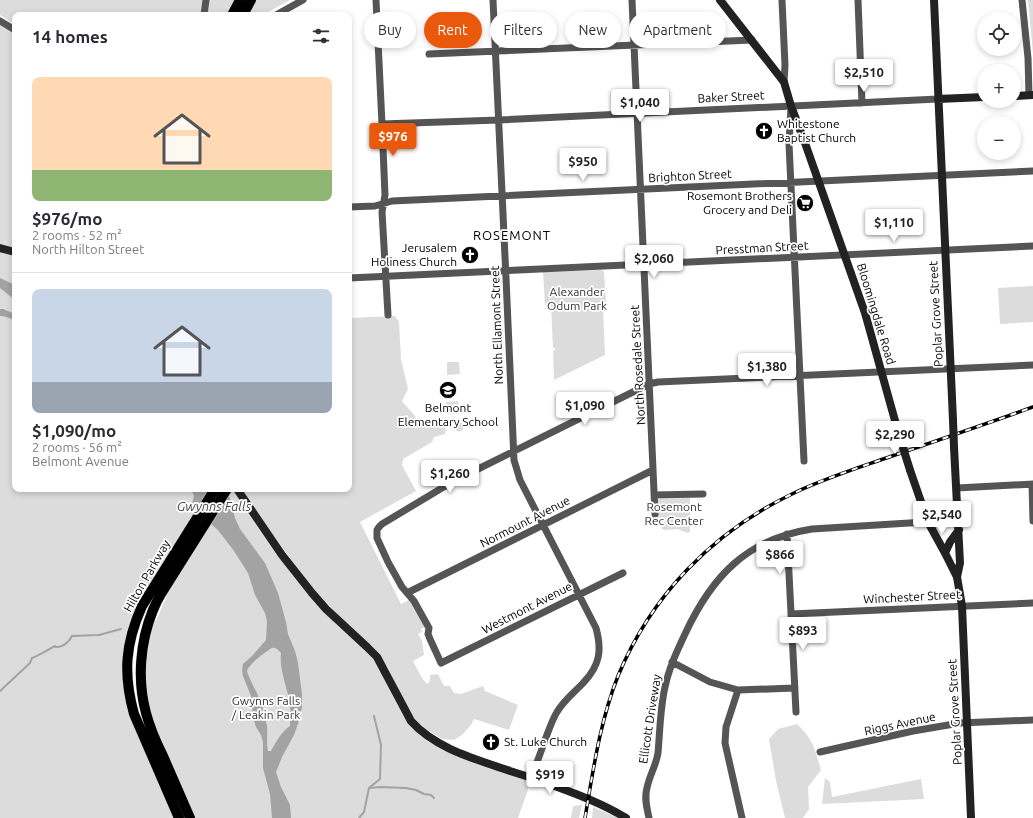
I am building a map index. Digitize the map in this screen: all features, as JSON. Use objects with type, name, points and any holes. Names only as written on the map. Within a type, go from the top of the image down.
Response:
[{"type":"main road","points":[[234,12],[240,0]]},
{"type":"main road","points":[[245,12],[251,0]]},
{"type":"main road","name":"Hilton Parkway","points":[[190,818],[150,728],[145,712],[142,695],[141,658],[146,631],[153,610],[214,492]]},
{"type":"main road","name":"Hilton Parkway","points":[[179,818],[134,714],[129,696],[127,658],[135,622],[142,606],[196,528],[225,492]]},
{"type":"street","points":[[204,12],[206,0]]},
{"type":"street","points":[[281,12],[303,0]]},
{"type":"street","points":[[376,0],[385,195],[382,212],[388,315]]},
{"type":"street","name":"North Ellamont Street","points":[[493,0],[514,460],[520,480],[596,628],[600,646],[598,661],[589,676],[564,702],[553,719],[531,778]]},
{"type":"street","name":"North Rosedale Street","points":[[632,0],[633,12]]},
{"type":"street","name":"Bloomingdale Road","points":[[720,0],[784,82],[791,106],[865,313],[910,470],[928,522],[957,577],[962,606]]},
{"type":"street","points":[[782,0],[785,65],[784,82]]},
{"type":"street","points":[[858,0],[862,103]]},
{"type":"street","name":"Poplar Grove Street","points":[[934,0],[959,530],[960,562],[957,577]]},
{"type":"street","points":[[1021,96],[1031,95],[1022,0]]},
{"type":"street","points":[[0,21],[12,28]]},
{"type":"street","points":[[726,41],[752,40]]},
{"type":"street","points":[[429,54],[629,45]]},
{"type":"street","name":"North Rosedale Street","points":[[634,48],[655,514]]},
{"type":"street","name":"Baker Street","points":[[382,124],[499,120],[977,97]]},
{"type":"street","points":[[791,106],[789,144],[790,182],[804,461]]},
{"type":"street","name":"Brighton Street","points":[[352,207],[375,206],[392,201],[1033,171]]},
{"type":"street","name":"Presstman Street","points":[[352,278],[1033,246]]},
{"type":"street","points":[[0,248],[12,251]]},
{"type":"street","points":[[407,593],[388,562],[377,538],[377,530],[382,524],[442,488],[649,384],[658,382],[1033,364]]},
{"type":"street","name":"Normount Avenue","points":[[407,593],[653,470]]},
{"type":"street","points":[[957,488],[1032,484],[1033,521]]},
{"type":"street","points":[[239,492],[282,555],[312,593],[376,657],[411,721],[419,730],[435,742],[458,752],[553,785],[614,810],[626,818]]},
{"type":"street","points":[[654,495],[703,494]]},
{"type":"street","name":"Ellicott Driveway","points":[[649,818],[646,807],[646,789],[657,758],[662,701],[672,662],[693,616],[703,599],[730,566],[746,554],[787,534],[812,529],[958,520]]},
{"type":"street","points":[[945,553],[954,535],[959,530]]},
{"type":"street","points":[[787,534],[796,712]]},
{"type":"street","name":"Westmont Avenue","points":[[407,593],[414,601],[429,628],[428,634],[441,664],[623,573]]},
{"type":"street","name":"Winchester Street","points":[[791,614],[1033,603]]},
{"type":"street","name":"Poplar Grove Street","points":[[962,606],[971,818]]},
{"type":"street","points":[[672,662],[710,682],[738,690],[795,688]]},
{"type":"street","points":[[738,690],[726,727],[725,743],[742,818]]},
{"type":"street","name":"Riggs Avenue","points":[[820,752],[913,731],[960,723],[1033,720]]},
{"type":"green space","points":[[0,0],[235,0],[229,12],[12,12],[12,23],[0,15]]},
{"type":"green space","points":[[255,0],[290,0],[268,12],[249,12]]},
{"type":"green space","points":[[1028,0],[1033,0],[1033,54]]},
{"type":"green space","points":[[0,23],[12,30],[12,247],[0,244]]},
{"type":"green space","points":[[0,250],[12,253],[12,492],[207,492],[136,609],[129,628],[123,657],[123,687],[129,712],[174,818],[0,818]]},
{"type":"green space","name":"Alexander Odum Park","points":[[602,270],[604,272],[606,302],[603,308],[605,355],[554,380],[553,351],[556,348],[553,348],[551,305],[545,305],[543,272]]},
{"type":"green space","points":[[1033,286],[1033,322],[1000,324],[998,288]]},
{"type":"green space","points":[[395,316],[399,322],[401,359],[408,389],[402,401],[420,422],[436,421],[446,429],[445,434],[434,437],[432,442],[403,459],[402,465],[416,491],[360,522],[401,604],[413,598],[427,626],[421,629],[422,632],[418,634],[422,641],[424,655],[413,661],[422,678],[427,684],[430,681],[430,675],[438,674],[444,686],[450,686],[454,693],[461,694],[483,686],[485,691],[518,705],[509,730],[474,719],[462,735],[454,740],[442,739],[426,729],[414,718],[388,668],[378,653],[337,614],[308,583],[243,492],[352,492],[352,318]]},
{"type":"green space","points":[[447,362],[459,362],[460,374],[447,375]]},
{"type":"green space","points":[[458,401],[459,414],[447,414],[446,402]]},
{"type":"green space","points":[[459,422],[464,427],[459,432],[454,427]]},
{"type":"green space","name":"Gwynns Falls / Leakin Park","points":[[230,492],[236,492],[334,622],[373,658],[401,711],[409,724],[420,735],[429,742],[458,755],[531,781],[518,818],[195,818],[154,727],[146,693],[145,662],[153,620],[156,621],[168,593]]},
{"type":"green space","name":"Rosemont Rec Center","points":[[690,498],[690,532],[688,533],[677,529],[662,529],[658,517],[657,499]]},
{"type":"green space","points":[[797,724],[807,735],[813,745],[821,770],[808,787],[809,809],[803,818],[785,818],[776,781],[769,739],[778,729]]},
{"type":"green space","points":[[825,778],[830,782],[832,797],[921,779],[924,799],[822,804]]},
{"type":"green space","points":[[582,805],[579,818],[571,818],[573,806]]},
{"type":"green space","points":[[593,807],[612,815],[617,818],[592,818]]},
{"type":"water","points":[[0,278],[12,284],[12,298],[0,288]]},
{"type":"water","points":[[0,309],[12,313],[12,318],[0,316]]},
{"type":"water","name":"Gwynns Falls","points":[[192,492],[227,492],[240,529],[265,563],[278,593],[288,634],[298,663],[302,694],[300,718],[294,735],[276,772],[281,787],[290,805],[291,818],[272,818],[270,794],[263,768],[263,742],[253,718],[251,696],[242,670],[243,664],[266,640],[267,621],[265,613],[255,595],[248,573],[234,551],[218,530],[206,520],[194,515],[190,511],[194,496]],"holes":[[[272,648],[277,649],[281,653],[282,673],[289,699],[290,726],[281,734],[271,751],[268,751],[267,726],[262,705],[247,671],[258,658]]]},
{"type":"waterway","points":[[0,314],[12,318]]},
{"type":"waterway","points":[[0,691],[30,663],[32,658],[55,646],[63,646],[72,636],[99,635],[121,629]]},
{"type":"waterway","points":[[359,818],[364,812],[369,788],[380,779],[381,745],[374,716]]},
{"type":"waterway","points":[[370,788],[406,788],[431,795],[434,798]]},
{"type":"railway","points":[[585,818],[602,728],[618,676],[648,619],[666,594],[687,570],[710,548],[735,528],[762,510],[802,489],[840,474],[1033,407]]},
{"type":"place","name":"Whitestone Baptist Church","points":[[764,131]]},
{"type":"place","name":"Rosemont Brothers Grocery and Deli","points":[[805,203]]},
{"type":"place","name":"Jerusalem Holiness Church","points":[[470,255]]},
{"type":"place","name":"Belmont Elementary School","points":[[448,390]]},
{"type":"place","name":"St. Luke Church","points":[[491,742]]},
{"type":"district","name":"ROSEMONT","points":[[512,235]]}]
